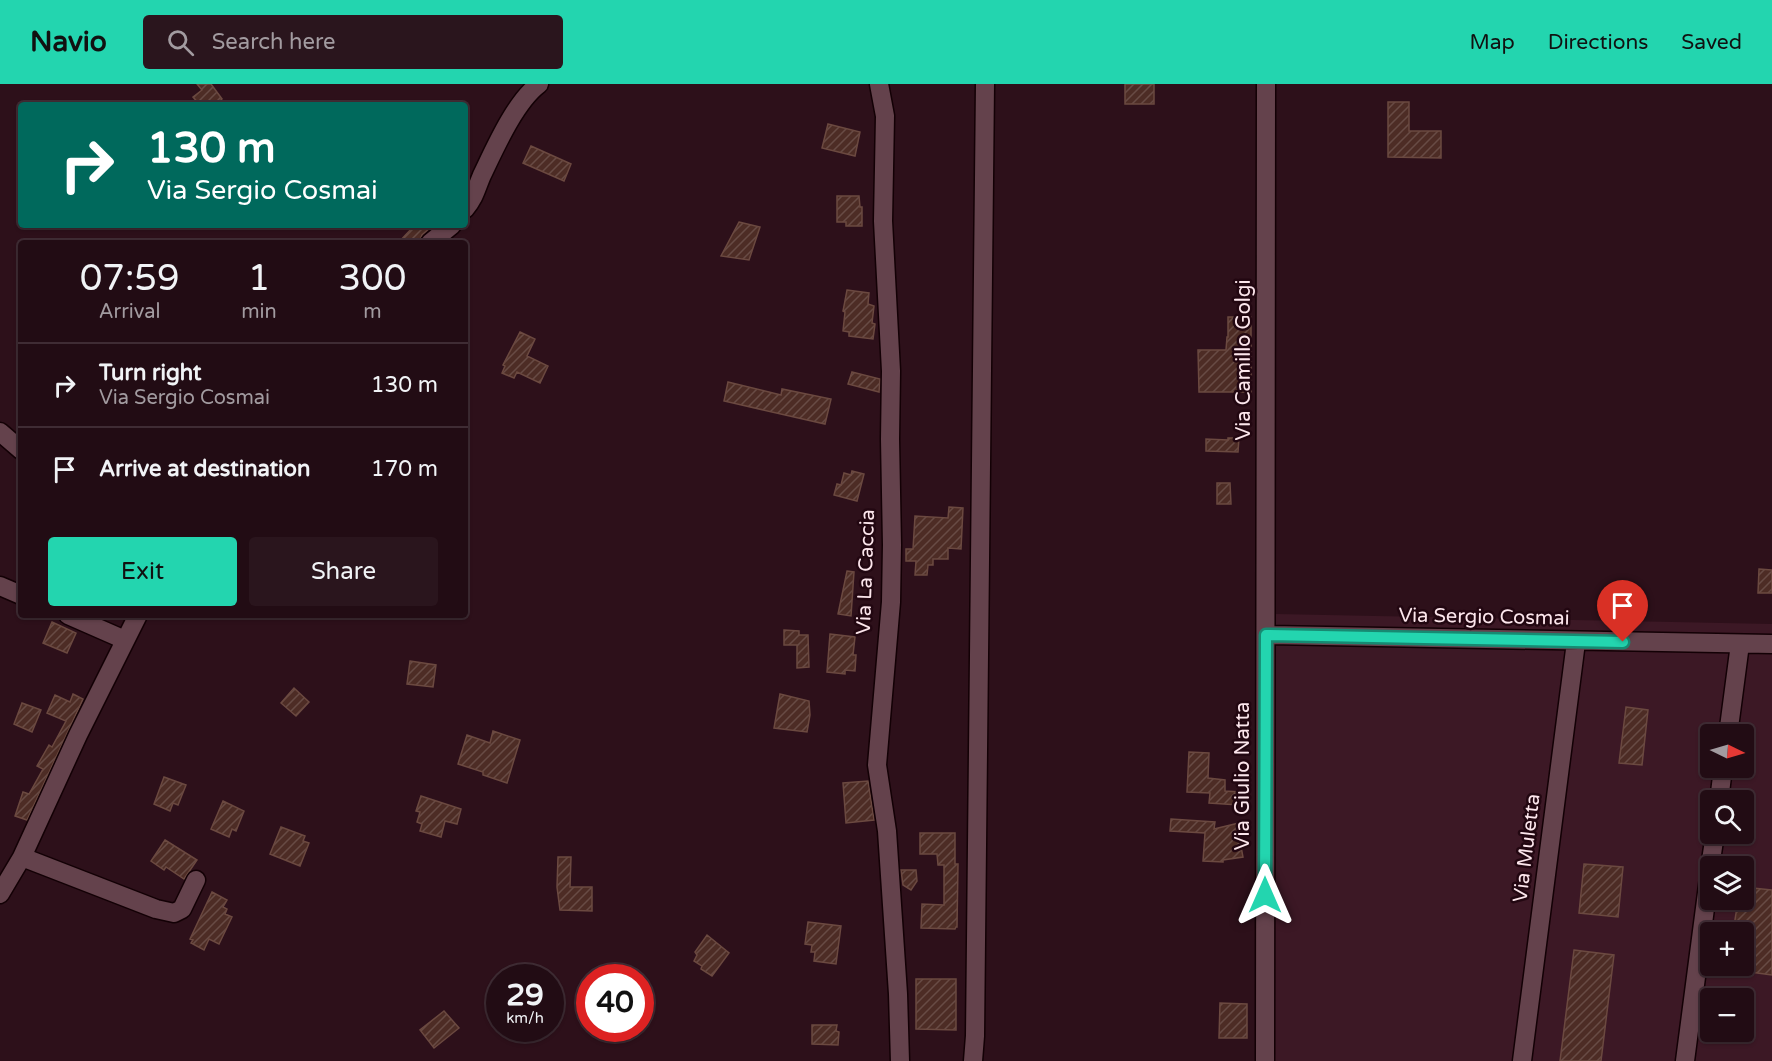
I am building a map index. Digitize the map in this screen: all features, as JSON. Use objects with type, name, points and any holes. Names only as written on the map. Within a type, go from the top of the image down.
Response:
[{"type":"street","points":[[468,205],[474,198],[481,177],[515,112],[530,91],[539,84]]},
{"type":"street","name":"Via La Caccia","points":[[879,84],[885,116],[883,221],[891,371],[892,545],[891,602],[877,765],[887,831],[900,1061]]},
{"type":"street","points":[[973,1061],[985,84]]},
{"type":"street","name":"Via Camillo Golgi","points":[[1266,84],[1266,635]]},
{"type":"street","points":[[434,240],[448,228]]},
{"type":"street","points":[[0,432],[18,447]]},
{"type":"street","points":[[0,586],[18,594]]},
{"type":"street","points":[[75,618],[125,640]]},
{"type":"street","points":[[0,894],[22,857],[78,735],[136,618]]},
{"type":"street","name":"Via Sergio Cosmai","points":[[1266,635],[1772,644]]},
{"type":"street","name":"Via Giulio Natta","points":[[1264,1061],[1266,635]]},
{"type":"street","name":"Via Muletta","points":[[1522,1061],[1576,642]]},
{"type":"street","points":[[1729,724],[1740,644]]},
{"type":"street","points":[[22,857],[156,909],[174,913],[182,909],[196,880]]},
{"type":"street","points":[[1685,1061],[1705,910]]},
{"type":"shaded area","points":[[1276,614],[1772,624],[1772,1061],[1275,1061]]},
{"type":"building","points":[[197,84],[211,84],[222,99],[218,102],[197,102],[193,97],[202,90]]},
{"type":"building","points":[[1125,84],[1154,84],[1154,104],[1125,104]]},
{"type":"building","points":[[1388,102],[1409,102],[1409,131],[1441,131],[1441,158],[1388,157]]},
{"type":"building","points":[[828,124],[860,132],[855,156],[822,148]]},
{"type":"building","points":[[531,146],[571,164],[564,181],[523,163]]},
{"type":"building","points":[[837,196],[859,196],[860,207],[862,207],[862,226],[846,226],[846,222],[837,222]]},
{"type":"building","points":[[739,222],[760,227],[749,260],[721,256]]},
{"type":"building","points":[[412,228],[430,228],[420,240],[401,240]]},
{"type":"building","points":[[847,290],[869,293],[868,304],[874,306],[873,339],[849,336],[849,332],[843,331],[845,312],[843,311]]},
{"type":"building","points":[[1228,317],[1251,317],[1251,392],[1199,392],[1198,350],[1226,350]]},
{"type":"building","points":[[520,332],[535,339],[527,356],[548,366],[540,383],[517,372],[514,378],[502,373],[505,366],[503,365]]},
{"type":"building","points":[[852,372],[880,379],[879,392],[848,384]]},
{"type":"building","points":[[728,382],[781,395],[782,389],[831,399],[825,424],[724,401]]},
{"type":"building","points":[[1228,438],[1239,438],[1238,452],[1206,451],[1206,439],[1228,440]]},
{"type":"building","points":[[852,471],[864,474],[857,501],[834,495],[837,484],[841,485],[844,473],[851,475]]},
{"type":"building","points":[[1217,483],[1230,483],[1231,504],[1217,504]]},
{"type":"building","points":[[949,507],[963,508],[961,549],[948,548],[948,559],[933,559],[933,565],[928,565],[927,575],[915,575],[916,561],[906,561],[906,549],[913,549],[915,516],[948,518]]},
{"type":"building","points":[[1759,569],[1772,570],[1772,593],[1758,593]]},
{"type":"building","points":[[847,571],[854,572],[851,616],[838,614]]},
{"type":"building","points":[[52,622],[76,633],[67,653],[43,643]]},
{"type":"building","points":[[784,630],[799,631],[799,635],[808,635],[809,667],[797,668],[797,645],[784,645]]},
{"type":"building","points":[[830,634],[855,637],[853,655],[856,655],[855,671],[845,670],[845,674],[827,672]]},
{"type":"building","points":[[410,661],[436,665],[433,687],[407,684]]},
{"type":"building","points":[[294,688],[309,702],[296,716],[281,703]]},
{"type":"building","points":[[73,694],[83,699],[27,820],[15,816],[23,792],[29,794],[43,769],[37,766],[49,745],[52,747],[66,721],[47,713],[55,695],[70,702]]},
{"type":"building","points":[[780,694],[809,701],[810,715],[807,732],[774,728]]},
{"type":"building","points":[[22,703],[41,710],[32,732],[14,724]]},
{"type":"building","points":[[1626,707],[1648,710],[1642,765],[1619,763]]},
{"type":"building","points":[[493,731],[520,740],[507,783],[458,764],[467,735],[490,743]]},
{"type":"building","points":[[1189,752],[1209,753],[1208,778],[1225,780],[1225,791],[1240,792],[1239,805],[1209,803],[1210,793],[1187,792]]},
{"type":"building","points":[[164,777],[186,785],[178,805],[173,803],[170,811],[154,804]]},
{"type":"building","points":[[868,781],[874,820],[846,823],[843,783]]},
{"type":"building","points":[[421,796],[461,809],[457,824],[445,821],[441,837],[420,831],[422,824],[417,822],[420,812],[416,811]]},
{"type":"building","points":[[223,801],[244,811],[236,831],[232,829],[229,837],[211,829]]},
{"type":"building","points":[[1171,819],[1215,822],[1214,829],[1243,822],[1245,835],[1239,836],[1243,857],[1223,860],[1223,862],[1203,861],[1205,833],[1170,831]]},
{"type":"building","points":[[281,827],[305,836],[303,841],[309,843],[300,866],[270,854]]},
{"type":"building","points":[[920,833],[955,833],[955,864],[958,864],[957,927],[955,929],[921,928],[922,904],[944,905],[944,865],[938,865],[937,854],[920,854]]},
{"type":"building","points":[[165,840],[197,860],[184,879],[166,867],[164,870],[151,861]]},
{"type":"building","points":[[558,857],[571,857],[570,887],[592,887],[592,911],[560,910],[557,887]]},
{"type":"building","points":[[1584,864],[1623,867],[1618,917],[1579,913]]},
{"type":"building","points":[[901,870],[916,870],[917,881],[911,890],[903,885]]},
{"type":"building","points":[[1754,888],[1772,890],[1772,975],[1754,973],[1754,922],[1735,922],[1736,910],[1754,910]]},
{"type":"building","points":[[212,892],[227,900],[223,907],[227,909],[225,914],[232,917],[219,944],[209,939],[204,950],[191,943],[193,940],[190,939]]},
{"type":"building","points":[[808,922],[841,926],[836,964],[814,961],[815,952],[811,952],[812,945],[805,944]]},
{"type":"building","points":[[707,935],[729,953],[712,976],[694,961],[697,955],[695,952]]},
{"type":"building","points":[[1574,950],[1614,955],[1601,1061],[1560,1061]]},
{"type":"building","points":[[916,979],[956,979],[956,1030],[916,1029]]},
{"type":"building","points":[[1220,1003],[1247,1004],[1247,1038],[1219,1038]]},
{"type":"building","points":[[444,1011],[459,1028],[434,1048],[420,1030]]},
{"type":"building","points":[[812,1025],[837,1025],[838,1045],[812,1044]]},
{"type":"route","points":[[1265,895],[1266,635],[1623,642]]}]
